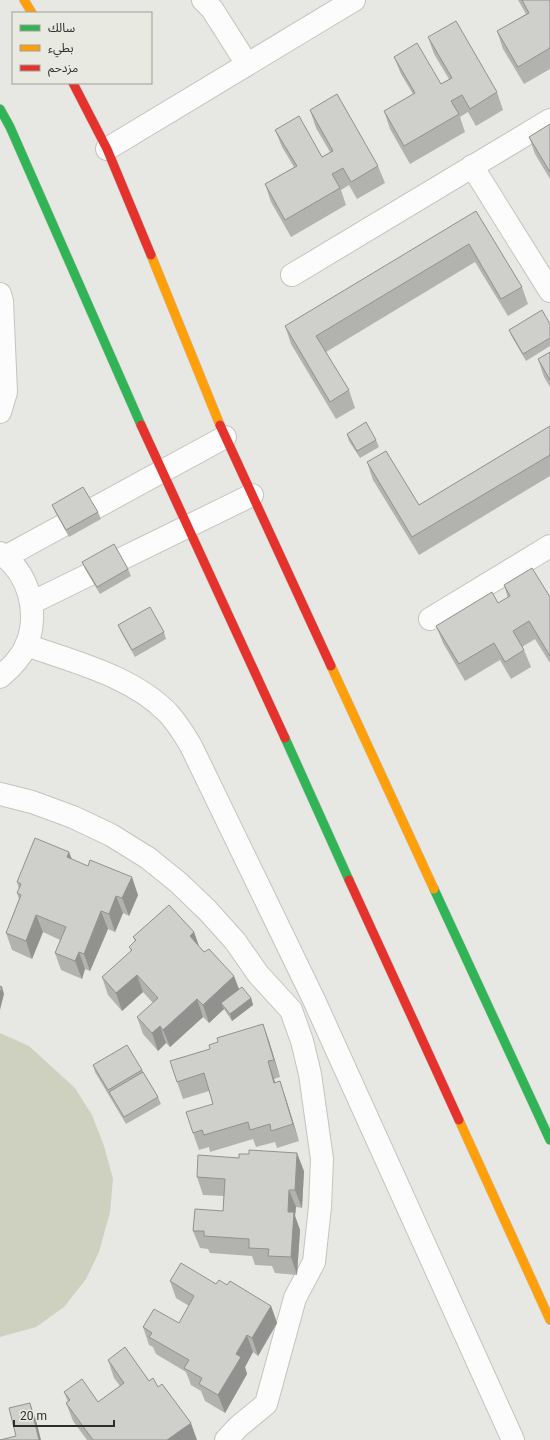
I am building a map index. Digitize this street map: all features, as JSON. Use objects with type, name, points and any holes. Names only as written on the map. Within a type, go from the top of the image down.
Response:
[{"type":"street","points":[[24,0],[31,12]]},
{"type":"street","points":[[107,149],[354,0]]},
{"type":"street","points":[[208,3],[248,64]]},
{"type":"street","points":[[74,84],[107,149],[225,437],[550,1140]]},
{"type":"street","points":[[0,109],[13,134],[162,472],[550,1320]]},
{"type":"street","points":[[292,276],[550,120]]},
{"type":"street","points":[[472,166],[550,291]]},
{"type":"street","points":[[0,294],[2,301],[6,392],[0,412]]},
{"type":"street","points":[[0,677],[15,664],[26,646],[31,632],[32,617],[31,603],[26,585],[18,570],[3,555],[162,472],[225,437]]},
{"type":"street","points":[[31,603],[252,495]]},
{"type":"street","points":[[430,619],[550,546]]},
{"type":"street","points":[[26,646],[120,679],[132,685],[154,700],[181,729],[314,1000],[513,1440]]},
{"type":"street","points":[[0,794],[32,802],[73,817],[111,835],[148,858],[179,883],[208,911],[235,941],[258,974],[291,1010],[302,1041],[310,1074],[322,1159],[320,1207],[314,1262],[295,1298],[266,1404],[238,1427],[226,1440]]},
{"type":"street","points":[[291,1010],[314,1000]]},
{"type":"green space","points":[[0,1033],[29,1046],[75,1088],[92,1115],[104,1146],[113,1179],[110,1212],[99,1252],[86,1279],[64,1307],[36,1327],[0,1337]]},
{"type":"building","points":[[522,0],[550,0],[550,48],[518,67],[497,31],[529,13]]},
{"type":"building","points":[[456,21],[497,92],[470,109],[462,95],[451,101],[459,114],[404,146],[384,111],[415,93],[394,57],[417,43],[441,84],[452,78],[428,37]]},
{"type":"building","points":[[337,94],[378,166],[351,182],[343,168],[332,174],[340,188],[285,220],[265,184],[297,166],[275,130],[299,116],[322,157],[333,151],[310,110]]},
{"type":"building","points":[[550,124],[550,172],[529,137]]},
{"type":"building","points":[[476,211],[522,287],[501,299],[469,244],[316,336],[349,390],[330,402],[285,326]]},
{"type":"building","points":[[542,310],[550,324],[550,338],[523,354],[509,330]]},
{"type":"building","points":[[550,352],[550,380],[538,359]]},
{"type":"building","points":[[366,422],[376,440],[357,451],[347,434]]},
{"type":"building","points":[[550,426],[550,455],[412,537],[367,462],[386,451],[419,505]]},
{"type":"building","points":[[83,487],[98,512],[66,530],[52,505]]},
{"type":"building","points":[[114,544],[128,569],[97,587],[82,562]]},
{"type":"building","points":[[532,568],[550,597],[550,656],[529,621],[513,631],[524,650],[505,662],[494,643],[459,664],[436,626],[492,592],[498,603],[510,596],[504,585]]},
{"type":"building","points":[[150,607],[164,632],[132,650],[118,625]]},
{"type":"building","points":[[35,838],[69,852],[67,857],[88,866],[90,860],[132,877],[122,898],[116,896],[109,914],[101,911],[84,954],[79,952],[75,961],[55,953],[66,927],[36,915],[26,941],[6,933],[21,895],[17,893],[21,884],[17,882]]},
{"type":"building","points":[[169,905],[194,932],[190,936],[204,952],[209,949],[234,976],[203,1005],[197,999],[163,1030],[160,1026],[152,1033],[137,1017],[158,998],[137,975],[116,993],[102,977],[132,950],[129,947],[136,940],[133,937]]},
{"type":"building","points":[[242,987],[251,998],[230,1014],[221,1003]]},
{"type":"building","points":[[263,1024],[274,1060],[268,1061],[274,1083],[280,1081],[293,1124],[271,1131],[270,1124],[250,1130],[248,1122],[204,1135],[202,1130],[193,1133],[186,1112],[213,1104],[204,1073],[177,1082],[170,1061],[210,1049],[209,1045],[218,1042],[217,1038]]},
{"type":"building","points":[[127,1045],[142,1070],[108,1090],[93,1065]]},
{"type":"building","points":[[143,1072],[158,1097],[124,1117],[109,1092]]},
{"type":"building","points":[[249,1150],[297,1153],[295,1190],[289,1190],[288,1212],[294,1212],[291,1257],[268,1256],[269,1249],[249,1248],[249,1239],[204,1236],[204,1231],[193,1231],[195,1209],[223,1211],[225,1179],[197,1177],[198,1155],[239,1158],[239,1154],[249,1154]]},
{"type":"building","points":[[181,1263],[216,1284],[219,1280],[227,1285],[230,1281],[271,1306],[252,1338],[247,1335],[236,1354],[241,1357],[218,1395],[199,1384],[202,1378],[184,1368],[189,1360],[149,1337],[152,1333],[143,1327],[154,1309],[179,1323],[194,1296],[170,1281]]},
{"type":"building","points":[[125,1347],[149,1381],[153,1378],[158,1387],[162,1384],[191,1423],[167,1440],[93,1440],[66,1403],[70,1400],[64,1392],[82,1379],[98,1402],[124,1383],[108,1360]]},
{"type":"building","points":[[30,1403],[39,1440],[0,1440],[16,1436],[9,1408]]},
{"type":"traffic: fast","points":[[0,109],[10,127],[141,425]]},
{"type":"traffic: fast","points":[[285,738],[349,880]]},
{"type":"traffic: fast","points":[[434,889],[550,1140]]},
{"type":"traffic: slow","points":[[24,0],[31,12]]},
{"type":"traffic: slow","points":[[151,255],[220,425]]},
{"type":"traffic: slow","points":[[331,666],[434,889]]},
{"type":"traffic: slow","points":[[459,1120],[550,1320]]},
{"type":"traffic: jam","points":[[74,84],[107,149],[151,255]]},
{"type":"traffic: jam","points":[[141,425],[285,738]]},
{"type":"traffic: jam","points":[[220,425],[331,666]]},
{"type":"traffic: jam","points":[[349,880],[459,1120]]}]
